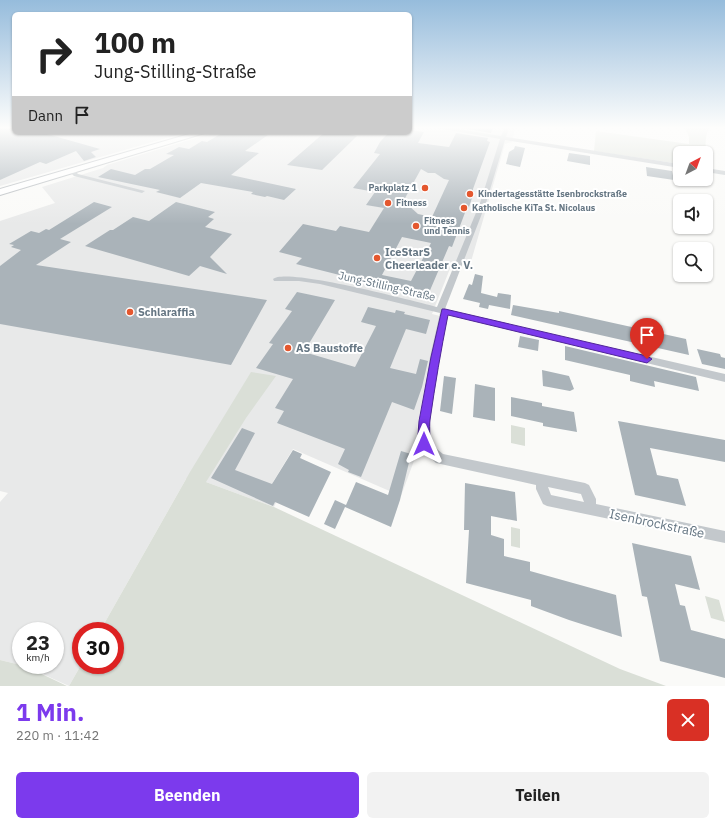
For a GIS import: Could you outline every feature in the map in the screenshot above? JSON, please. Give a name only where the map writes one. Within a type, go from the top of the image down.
[{"type":"main road","points":[[0,188],[96,160]]},
{"type":"main road","points":[[0,192],[109,160]]},
{"type":"street","points":[[496,160],[483,203],[443,311],[423,434],[424,444],[440,459],[585,489],[590,499],[590,509]]},
{"type":"street","points":[[642,160],[673,165]]},
{"type":"street","points":[[72,171],[76,175],[142,191]]},
{"type":"street","points":[[713,171],[725,173]]},
{"type":"street","name":"Jung-Stilling-Straße","points":[[277,279],[299,279],[320,282],[725,378]]},
{"type":"street","name":"Isenbrockstraße","points":[[542,480],[542,489],[547,500],[725,537]]},
{"type":"shaded area","points":[[0,160],[90,160],[0,186]]},
{"type":"shaded area","points":[[123,160],[500,160],[470,265],[453,261],[432,314],[440,316],[417,427],[418,450],[401,496],[293,449],[273,482],[283,487],[274,507],[206,482],[186,479],[105,622],[72,622],[72,674],[76,674],[69,686],[43,674],[64,674],[64,622],[12,622],[12,663],[0,660],[0,502],[8,493],[0,491],[0,221],[55,203],[42,187],[103,168],[107,165]]},
{"type":"shaded area","points":[[654,160],[673,160],[673,163]]},
{"type":"shaded area","points":[[251,372],[276,376],[246,418],[206,482],[274,507],[620,669],[666,686],[69,686],[76,674],[124,674],[124,622],[105,622],[190,472]]},
{"type":"shaded area","points":[[511,425],[525,428],[525,446],[511,443]]},
{"type":"shaded area","points":[[511,527],[520,529],[520,548],[511,546]]},
{"type":"shaded area","points":[[705,596],[719,600],[725,622],[711,618]]},
{"type":"shaded area","points":[[0,660],[12,663],[12,674],[42,674],[67,686],[0,686]]},
{"type":"building","points":[[0,160],[55,160],[46,164],[40,162],[0,180]]},
{"type":"building","points":[[165,160],[250,160],[231,175],[296,189],[284,200],[251,194],[253,192],[201,183],[180,198],[156,192],[160,190],[98,177],[111,169],[135,175],[145,169],[150,169]]},
{"type":"building","points":[[293,160],[332,160],[322,170],[287,165]]},
{"type":"building","points":[[375,160],[483,160],[473,189],[474,192],[468,210],[466,210],[452,247],[449,246],[428,295],[425,296],[408,292],[404,293],[403,291],[296,264],[302,258],[279,252],[303,224],[336,231],[340,226],[369,232],[384,208],[366,205],[375,192],[353,188]],"holes":[[[421,169],[428,173],[435,173],[444,179],[449,180],[432,217],[418,214],[407,204],[409,201],[404,200]],[[402,237],[431,243],[411,281],[382,275]]]},
{"type":"building","points":[[507,160],[522,160],[520,167],[506,164]]},
{"type":"building","points":[[590,160],[590,165],[567,161]]},
{"type":"building","points":[[646,167],[672,171],[673,180],[647,176]]},
{"type":"building","name":"Schlaraffia","points":[[94,202],[112,207],[60,239],[71,242],[36,265],[267,300],[231,365],[0,324],[0,266],[21,250],[11,247],[14,245],[9,244],[31,231],[39,233],[46,229],[49,230]]},
{"type":"building","points":[[176,202],[215,212],[208,217],[214,219],[205,227],[232,234],[210,257],[227,274],[200,266],[189,276],[85,246],[133,217],[149,221]]},
{"type":"building","points":[[475,274],[483,276],[481,293],[497,297],[498,293],[511,295],[510,309],[489,305],[488,309],[479,307],[480,303],[463,299],[469,284],[472,285]]},
{"type":"building","points":[[297,292],[335,300],[304,352],[355,367],[376,326],[361,322],[368,307],[395,313],[396,310],[405,312],[404,314],[430,320],[426,334],[406,329],[390,368],[416,374],[420,359],[428,361],[422,387],[414,410],[392,402],[361,477],[348,472],[349,470],[338,464],[345,449],[277,423],[284,411],[275,408],[293,379],[256,368],[273,344],[269,343],[292,311],[285,309]]},
{"type":"building","points":[[513,305],[559,313],[559,311],[686,339],[689,355],[511,315]]},
{"type":"building","points":[[520,336],[539,340],[538,351],[518,347]]},
{"type":"building","points":[[565,346],[696,377],[699,391],[654,381],[655,387],[630,381],[630,375],[565,360]]},
{"type":"building","points":[[697,349],[720,354],[721,357],[725,358],[725,369],[702,364]]},
{"type":"building","points":[[542,370],[569,376],[574,389],[570,391],[543,386]]},
{"type":"building","points":[[444,376],[456,378],[452,414],[440,411]]},
{"type":"building","points":[[475,384],[495,388],[495,421],[473,417]]},
{"type":"building","points":[[511,397],[542,403],[542,406],[574,412],[577,432],[543,426],[543,423],[511,416]]},
{"type":"building","points":[[618,421],[725,440],[725,462],[650,448],[657,475],[678,479],[686,506],[635,495]]},
{"type":"building","points":[[242,428],[255,433],[235,470],[272,484],[293,450],[302,454],[300,458],[331,472],[309,517],[275,502],[273,506],[211,478]]},
{"type":"building","points":[[401,451],[411,454],[400,500],[391,527],[345,507],[335,529],[324,524],[335,500],[346,505],[356,482],[388,495]]},
{"type":"building","points":[[465,483],[515,492],[517,521],[491,516],[491,535],[504,539],[504,556],[530,562],[530,571],[616,595],[622,637],[531,606],[531,600],[466,583],[469,530],[464,530]]},
{"type":"building","points":[[632,543],[691,556],[700,590],[675,584],[680,605],[685,606],[691,630],[725,639],[725,678],[660,661],[647,597],[642,596]]},
{"type":"place","name":"Parkplatz 1","points":[[425,188]]},
{"type":"place","name":"Kindertagesstätte Isenbrockstraße","points":[[470,194]]},
{"type":"place","name":"Fitness","points":[[388,203]]},
{"type":"place","name":"Katholische KiTa St. Nicolaus","points":[[464,208]]},
{"type":"place","name":"Fitness und Tennis","points":[[416,226]]},
{"type":"place","name":"IceStarS Cheerleader e. V.","points":[[377,258]]},
{"type":"place","name":"Schlaraffia","points":[[130,312]]},
{"type":"place","name":"AS Baustoffe","points":[[288,348]]},
{"type":"route","points":[[424,444],[423,434],[435,357],[445,312],[647,359]]}]
